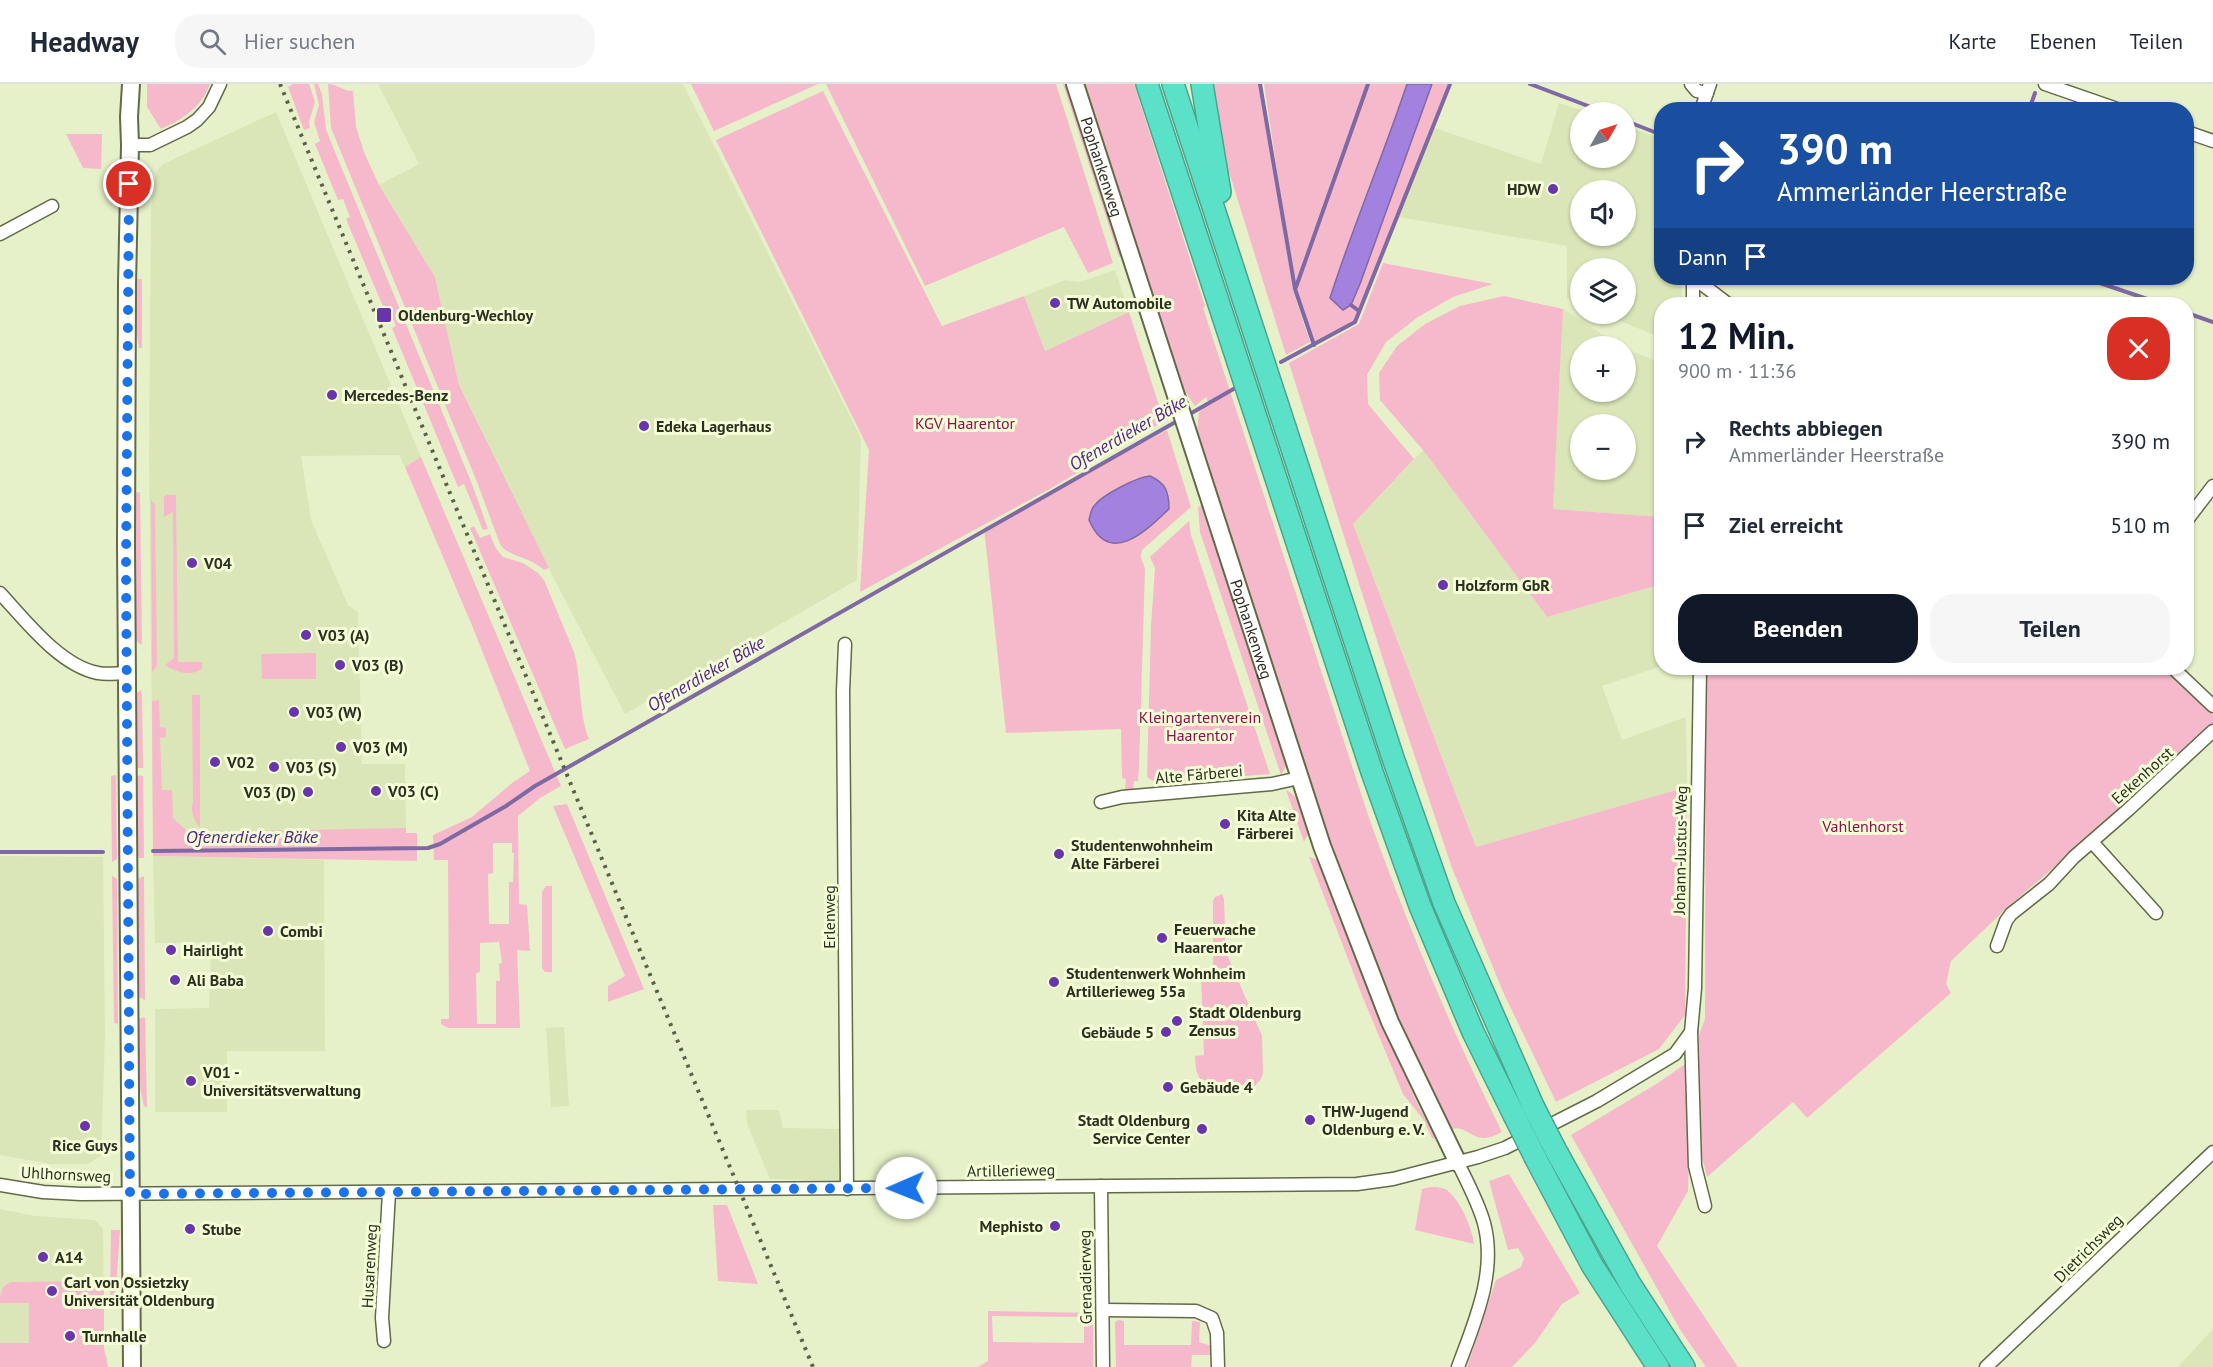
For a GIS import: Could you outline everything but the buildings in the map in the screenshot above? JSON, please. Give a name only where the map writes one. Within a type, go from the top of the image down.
[{"type":"highway","points":[[1147,84],[1361,738],[1412,884],[1473,1032],[1514,1116],[1592,1265],[1658,1367]]},
{"type":"highway","points":[[1173,84],[1393,758],[1444,903],[1533,1106],[1555,1149],[1630,1284],[1684,1367]]},
{"type":"highway","points":[[1202,84],[1219,181],[1225,240]]},
{"type":"street","points":[[131,84],[127,284],[126,673],[132,1367]]},
{"type":"street","points":[[130,145],[150,145],[192,124],[209,107],[220,84]]},
{"type":"street","name":"Pophankenweg","points":[[1075,84],[1299,778],[1341,901],[1381,1000],[1458,1163]]},
{"type":"street","points":[[1691,84],[1696,91],[1709,88]]},
{"type":"street","points":[[2045,84],[2097,102]]},
{"type":"street","points":[[2194,134],[2213,141]]},
{"type":"street","points":[[0,234],[52,206]]},
{"type":"street","points":[[1702,285],[1719,297]]},
{"type":"street","points":[[2194,511],[2213,486]]},
{"type":"street","points":[[0,593],[50,646],[81,668],[98,674],[126,673]]},
{"type":"street","name":"Erlenweg","points":[[845,644],[843,691],[847,1189]]},
{"type":"street","name":"Johann-Justus-Weg","points":[[1700,675],[1695,988],[1691,1032],[1695,1166],[1705,1206]]},
{"type":"street","points":[[2181,675],[2213,706]]},
{"type":"street","name":"Eekenhorst","points":[[1997,946],[2011,914],[2049,884],[2074,857],[2213,731]]},
{"type":"street","name":"Alte Färberei","points":[[1101,802],[1122,797],[1272,784],[1299,778]]},
{"type":"street","points":[[2092,842],[2156,913]]},
{"type":"street","points":[[1458,1367],[1486,1281],[1489,1252],[1481,1214],[1458,1163],[1505,1148],[1597,1101],[1675,1054],[1691,1032]]},
{"type":"street","name":"Dietrichsweg","points":[[1986,1367],[2213,1152]]},
{"type":"street","name":"Artillerieweg","points":[[130,1194],[1371,1183],[1458,1163]]},
{"type":"street","name":"Uhlhornsweg","points":[[0,1185],[43,1192],[130,1194]]},
{"type":"street","name":"Grenadierweg","points":[[1101,1186],[1103,1367]]},
{"type":"street","name":"Husarenweg","points":[[384,1341],[382,1318],[389,1192]]},
{"type":"street","points":[[1103,1310],[1196,1311],[1212,1318],[1217,1333],[1218,1367]]},
{"type":"shaded area","points":[[378,84],[683,84],[861,438],[857,580],[625,714],[554,579],[459,385],[435,277],[379,185],[419,164]]},
{"type":"shaded area","points":[[1407,84],[1432,84],[1360,284],[1351,305],[1343,310],[1330,298]]},
{"type":"shaded area","points":[[1559,103],[1570,107],[1570,168],[1636,168],[1636,130],[1654,136],[1654,285],[1681,285],[1682,297],[1654,297],[1654,335],[1628,324],[1636,324],[1636,258],[1570,258],[1570,299],[1567,298],[1567,246],[1399,217],[1432,127],[1541,164]]},
{"type":"shaded area","points":[[276,112],[421,457],[405,467],[399,455],[301,456],[311,520],[348,605],[358,612],[362,764],[405,764],[406,833],[153,834],[149,458],[151,207],[156,172],[163,164]]},
{"type":"shaded area","points":[[1115,270],[1129,312],[1045,351],[1024,296],[1065,280],[1080,282]]},
{"type":"shaded area","points":[[1563,309],[1570,313],[1570,324],[1587,324],[1605,336],[1570,336],[1570,402],[1636,402],[1636,353],[1654,360],[1654,516],[1553,509]]},
{"type":"shaded area","points":[[1423,450],[1547,617],[1654,586],[1654,669],[1602,686],[1622,740],[1686,717],[1687,787],[1476,847],[1353,524]]},
{"type":"shaded area","points":[[1150,476],[1163,485],[1169,509],[1149,527],[1128,541],[1117,543],[1107,541],[1097,534],[1089,520],[1093,507],[1120,487]]},
{"type":"shaded area","points":[[0,856],[103,857],[105,1037],[101,1156],[88,1164],[50,1164],[0,1155]]},
{"type":"shaded area","points":[[153,856],[324,860],[325,1051],[227,1051],[227,1112],[155,1112],[155,1009],[209,1008],[211,948],[208,943],[155,943]]},
{"type":"shaded area","points":[[564,1027],[569,1106],[551,1107],[546,1028]]},
{"type":"shaded area","points":[[746,1110],[779,1110],[783,1128],[846,1129],[847,1181],[770,1179],[747,1124]]},
{"type":"shaded area","name":"Carl von Ossietzky Universität Oldenburg","points":[[0,1209],[35,1216],[95,1220],[103,1229],[104,1349],[108,1362],[0,1367]]},
{"type":"shaded area","points":[[2213,1329],[2213,1367],[2178,1367]]},
{"type":"green space","points":[[147,84],[210,84],[202,100],[190,112],[161,129],[147,107]]},
{"type":"green space","points":[[293,84],[309,84],[315,102],[309,122],[310,128],[304,130],[288,87]]},
{"type":"green space","points":[[314,84],[318,84],[322,94],[326,129],[333,147],[472,484],[488,529],[483,530],[464,484],[458,487],[392,328],[396,326],[388,308],[384,309],[346,219],[350,217],[343,199],[338,200],[315,144],[320,141],[314,122],[319,105]]},
{"type":"green space","points":[[328,84],[353,91],[356,127],[364,152],[379,185],[435,277],[459,385],[549,568],[544,570],[508,552],[500,544],[477,482],[331,128]]},
{"type":"green space","points":[[691,84],[818,84],[714,131]]},
{"type":"green space","points":[[826,84],[1056,84],[1113,263],[1088,273],[1064,227],[925,286]]},
{"type":"green space","points":[[1063,84],[1068,84],[1123,255],[1119,257]]},
{"type":"green space","points":[[1082,84],[1134,84],[1205,306],[1203,308],[1368,815],[1430,976],[1502,1132],[1495,1135],[1483,1138],[1464,1130],[1452,1129],[1397,1020],[1329,844],[1194,433],[1197,431],[1199,412],[1209,403],[1206,397],[1195,406],[1186,393],[1182,395]]},
{"type":"green space","points":[[1214,84],[1259,84],[1293,290],[1310,342],[1286,355],[1225,159]]},
{"type":"green space","points":[[1264,84],[1450,84],[1355,322],[1314,345],[1295,289]]},
{"type":"green space","name":"KGV Haarentor","points":[[823,91],[942,326],[1024,296],[1045,351],[1129,312],[1164,421],[1048,490],[860,592],[869,450],[716,140]]},
{"type":"green space","points":[[66,134],[102,134],[101,169],[83,168]]},
{"type":"green space","points":[[1383,263],[1493,284],[1453,297],[1418,317],[1386,342],[1367,375],[1368,404],[1414,459],[1353,524],[1476,847],[1687,787],[1685,1015],[1659,1049],[1556,1102],[1504,994],[1452,868],[1289,363],[1359,324]]},
{"type":"green space","points":[[137,279],[142,279],[142,348],[139,348],[136,330]]},
{"type":"green space","points":[[1504,296],[1563,309],[1553,509],[1654,516],[1654,586],[1547,617],[1423,450],[1380,400],[1379,373],[1397,346],[1425,324],[1460,306]]},
{"type":"green space","points":[[1167,430],[1191,507],[1143,549],[1141,555],[1145,569],[1139,767],[1138,781],[1134,781],[1133,789],[1125,789],[1126,779],[1122,778],[1121,729],[1006,733],[984,528]],"holes":[[[1150,476],[1162,482],[1169,495],[1095,533],[1089,519],[1091,512],[1105,497],[1143,477]]]},
{"type":"green space","points":[[421,457],[561,786],[540,798],[518,816],[519,904],[527,905],[530,951],[517,950],[520,1028],[448,1028],[441,1024],[441,1019],[449,1019],[448,860],[434,860],[433,835],[472,817],[530,771],[405,467]],"holes":[[[493,843],[512,843],[512,853],[514,853],[513,882],[509,882],[509,924],[489,924],[488,874],[493,873]],[[499,942],[502,963],[499,964],[500,981],[496,981],[496,1024],[477,1024],[476,973],[480,972],[480,943]]]},
{"type":"green space","points":[[140,492],[142,645],[135,640],[134,493]]},
{"type":"green space","points":[[176,495],[178,662],[202,662],[202,669],[192,673],[165,665],[174,658],[173,512],[164,517],[164,497]]},
{"type":"green space","points":[[151,500],[155,504],[157,666],[152,672]]},
{"type":"green space","points":[[1203,505],[1286,761],[1281,775],[1200,532],[1198,507]]},
{"type":"green space","name":"Kleingartenverein Haarentor","points":[[1189,521],[1191,535],[1270,774],[1156,783],[1147,777],[1151,625],[1155,568],[1150,557]]},
{"type":"green space","points":[[474,526],[480,538],[490,534],[495,547],[503,557],[523,563],[544,580],[574,652],[583,718],[589,739],[565,749],[470,528]]},
{"type":"green space","points":[[316,653],[316,679],[262,679],[261,654]]},
{"type":"green space","name":"Vahlenhorst","points":[[1706,675],[2173,675],[2213,715],[2213,727],[2166,772],[2010,905],[1951,961],[1946,984],[1951,993],[1807,1118],[1793,1102],[1707,1177],[1699,1145],[1696,1043],[1705,1019]]},
{"type":"green space","points":[[141,690],[143,768],[136,768],[136,698],[137,693]]},
{"type":"green space","points":[[192,695],[200,695],[200,827],[192,811]]},
{"type":"green space","points":[[159,700],[160,727],[166,728],[166,737],[160,738],[162,790],[172,790],[173,818],[186,830],[200,832],[406,828],[406,833],[417,833],[417,861],[153,856],[152,701]]},
{"type":"green space","points":[[116,775],[117,859],[112,862],[111,776]]},
{"type":"green space","points":[[136,775],[143,776],[144,858],[139,858],[136,852]]},
{"type":"green space","points":[[1286,790],[1296,798],[1304,813],[1310,831],[1304,842]]},
{"type":"green space","points":[[567,804],[644,989],[608,1002],[608,986],[625,976],[553,806]]},
{"type":"green space","points":[[1309,857],[1319,860],[1384,1025],[1417,1103],[1436,1139],[1432,1138],[1423,1119],[1403,1094],[1361,993]]},
{"type":"green space","points":[[112,876],[117,879],[118,1024],[114,1023]]},
{"type":"green space","points":[[144,876],[145,1000],[139,997],[137,879]]},
{"type":"green space","points":[[546,886],[552,886],[552,972],[545,972],[542,968],[542,892]]},
{"type":"green space","points":[[1222,894],[1226,952],[1262,1036],[1263,1073],[1252,1089],[1243,1094],[1237,1093],[1237,1083],[1212,1083],[1200,1079],[1196,1070],[1195,1056],[1204,1055],[1201,974],[1213,974],[1213,901],[1215,897]]},
{"type":"green space","points":[[145,1017],[147,1107],[144,1106],[139,1084],[138,1019]]},
{"type":"green space","points":[[1688,1062],[1690,1132],[1688,1191],[1657,1246],[1738,1367],[1706,1367],[1681,1331],[1571,1135],[1658,1083]]},
{"type":"green space","points":[[1509,1174],[1580,1293],[1562,1304],[1535,1343],[1512,1367],[1467,1367],[1496,1280],[1521,1267],[1524,1258],[1518,1248],[1508,1250],[1489,1181]]},
{"type":"green space","points":[[1431,1187],[1445,1189],[1458,1202],[1471,1231],[1474,1244],[1415,1230],[1422,1189]]},
{"type":"green space","points":[[713,1205],[727,1205],[758,1284],[718,1281]]},
{"type":"green space","points":[[111,1230],[120,1230],[115,1302],[110,1302]]},
{"type":"green space","points":[[104,1281],[104,1349],[108,1367],[0,1367],[0,1343],[29,1343],[29,1303],[0,1303],[1,1293],[5,1286],[11,1282]]},
{"type":"green space","points":[[988,1311],[1093,1313],[1093,1367],[978,1367],[988,1361]],"holes":[[[992,1316],[1084,1317],[1084,1343],[993,1342]]]},
{"type":"green space","points":[[1124,1321],[1124,1345],[1191,1345],[1192,1321],[1200,1322],[1199,1342],[1215,1347],[1216,1355],[1192,1355],[1191,1367],[1116,1367],[1115,1322]]},
{"type":"waterway","points":[[1260,84],[1295,289],[1314,345]]},
{"type":"waterway","points":[[1296,287],[1368,84]]},
{"type":"waterway","name":"Ofenerdieker Bäke","points":[[1281,362],[1355,322],[1450,84]]},
{"type":"waterway","name":"Ofenerdieker Bäke","points":[[1530,84],[1578,102]]},
{"type":"waterway","points":[[2032,102],[2035,93]]},
{"type":"waterway","name":"Ofenerdieker Bäke","points":[[1636,125],[1654,132]]},
{"type":"waterway","points":[[2106,285],[2141,297]]},
{"type":"waterway","points":[[1351,305],[1359,311]]},
{"type":"waterway","points":[[2194,315],[2213,322]]},
{"type":"waterway","name":"Ofenerdieker Bäke","points":[[1188,415],[1237,387]]},
{"type":"waterway","name":"Ofenerdieker Bäke","points":[[153,851],[428,848],[440,844],[506,806],[535,786],[1179,420]]},
{"type":"waterway","name":"Ofenerdieker Bäke","points":[[0,852],[103,852]]},
{"type":"railway","points":[[280,84],[813,1367]]},
{"type":"place","name":"HDW","points":[[1553,189]]},
{"type":"place","name":"TW Automobile","points":[[1055,303]]},
{"type":"place","name":"Oldenburg-Wechloy","points":[[384,315]]},
{"type":"place","name":"Mercedes-Benz","points":[[332,395]]},
{"type":"place","name":"Edeka Lagerhaus","points":[[644,426]]},
{"type":"place","name":"V04","points":[[192,563]]},
{"type":"place","name":"Holzform GbR","points":[[1443,585]]},
{"type":"place","name":"V03 (A)","points":[[306,635]]},
{"type":"place","name":"V03 (B)","points":[[340,665]]},
{"type":"place","name":"V03 (W)","points":[[294,712]]},
{"type":"place","name":"V03 (M)","points":[[341,747]]},
{"type":"place","name":"V02","points":[[215,762]]},
{"type":"place","name":"V03 (S)","points":[[274,767]]},
{"type":"place","name":"V03 (C)","points":[[376,791]]},
{"type":"place","name":"V03 (D)","points":[[308,792]]},
{"type":"place","name":"Kita Alte Färberei","points":[[1225,824]]},
{"type":"place","name":"Studentenwohnheim Alte Färberei","points":[[1059,854]]},
{"type":"place","name":"Combi","points":[[268,931]]},
{"type":"place","name":"Feuerwache Haarentor","points":[[1162,938]]},
{"type":"place","name":"Hairlight","points":[[171,950]]},
{"type":"place","name":"Ali Baba","points":[[175,980]]},
{"type":"place","name":"Studentenwerk Wohnheim Artillerieweg 55a","points":[[1054,982]]},
{"type":"place","name":"Stadt Oldenburg Zensus","points":[[1177,1021]]},
{"type":"place","name":"Gebäude 5","points":[[1166,1032]]},
{"type":"place","name":"V01 - Universitätsverwaltung","points":[[191,1081]]},
{"type":"place","name":"Gebäude 4","points":[[1168,1087]]},
{"type":"place","name":"THW-Jugend Oldenburg e. V.","points":[[1310,1120]]},
{"type":"place","name":"Rice Guys","points":[[85,1126]]},
{"type":"place","name":"Stadt Oldenburg Service Center","points":[[1202,1129]]},
{"type":"place","name":"Mephisto","points":[[1055,1226]]},
{"type":"place","name":"Stube","points":[[190,1229]]},
{"type":"place","name":"A14","points":[[43,1257]]},
{"type":"place","name":"Carl von Ossietzky Universität Oldenburg","points":[[52,1291]]},
{"type":"place","name":"Turnhalle","points":[[70,1336]]},
{"type":"route","points":[[129,184],[126,566],[130,1194],[906,1188]]}]
